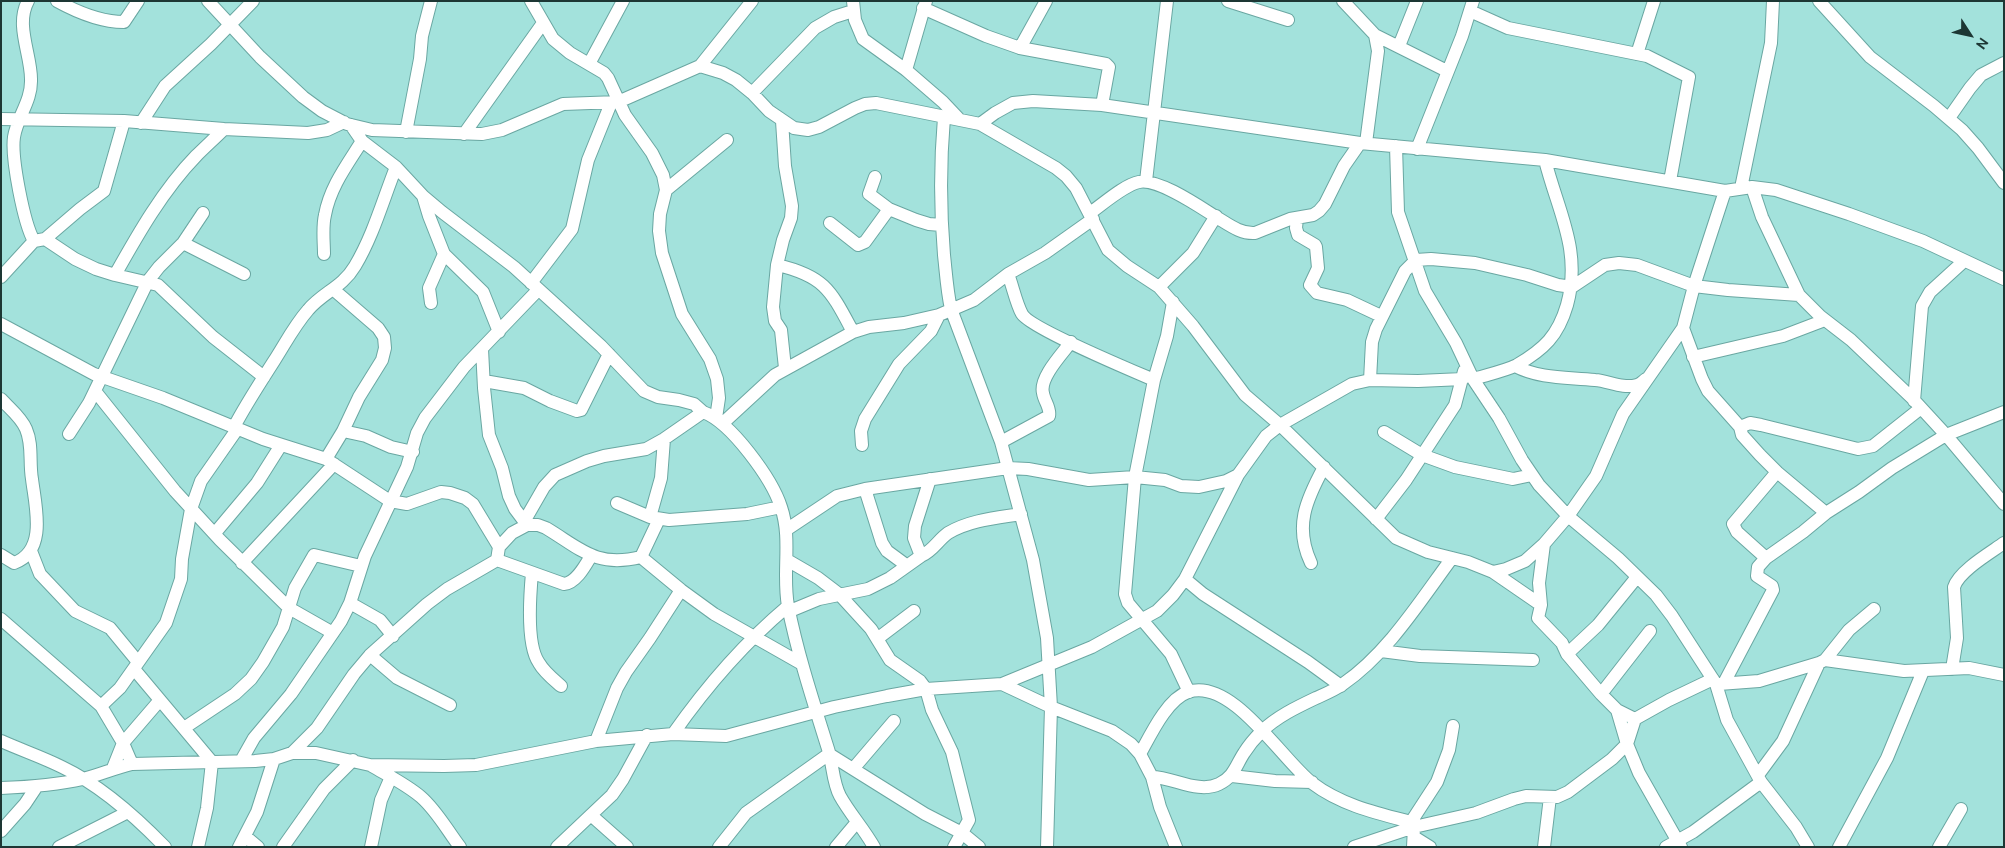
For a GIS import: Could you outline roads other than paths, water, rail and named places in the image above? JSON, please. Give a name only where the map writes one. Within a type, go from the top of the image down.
[{"type":"street","points":[[28,1],[22,17],[32,80],[30,95],[13,139],[14,160],[28,228],[40,240],[75,259],[115,275],[148,281],[158,285],[173,297],[213,337],[264,376]]},
{"type":"street","points":[[57,1],[84,13],[112,22],[124,22],[138,1]]},
{"type":"street","points":[[208,1],[229,25],[303,97],[322,111],[348,123],[372,130],[464,134],[482,134],[502,130],[563,104],[614,102],[700,66],[752,1]]},
{"type":"street","points":[[141,123],[164,86],[253,1]]},
{"type":"street","points":[[531,1],[553,39],[562,48],[604,73],[608,78],[614,102],[652,153],[663,175],[666,190],[660,214],[659,231],[662,253],[682,314],[710,359],[717,379],[720,421]]},
{"type":"street","points":[[589,64],[623,1]]},
{"type":"street","points":[[1020,48],[1046,1]]},
{"type":"street","points":[[1146,181],[1167,1]]},
{"type":"street","points":[[1228,1],[1288,20]]},
{"type":"street","points":[[1343,1],[1375,35],[1447,71]]},
{"type":"street","points":[[1398,46],[1418,1]]},
{"type":"street","points":[[1638,54],[1654,1]]},
{"type":"street","points":[[1773,1],[1771,43],[1746,187],[1799,295],[1825,320],[1851,340],[1917,404],[1946,435],[2004,504]]},
{"type":"street","points":[[1819,1],[1870,57],[1949,118],[1978,148],[2004,183]]},
{"type":"street","points":[[406,132],[428,2]]},
{"type":"street","points":[[906,70],[924,5],[986,36],[1020,48],[1106,64],[1109,68],[1102,105]]},
{"type":"street","points":[[752,93],[814,28],[853,6],[859,31],[864,39],[873,48],[906,70],[944,102],[960,120]]},
{"type":"street","points":[[1417,149],[1447,71],[1473,13],[1508,28],[1638,54],[1658,60],[1690,77],[1670,181]]},
{"type":"street","points":[[464,134],[543,23]]},
{"type":"street","points":[[720,421],[785,368],[802,362],[853,332],[869,327],[904,323],[938,315],[974,300],[1008,274],[1045,253],[1130,185],[1146,181],[1164,188],[1216,216],[1226,224],[1249,233],[1255,233],[1278,223],[1313,215],[1325,204],[1344,166],[1363,143],[1378,52],[1375,35]]},
{"type":"street","points":[[1949,118],[1970,88],[1982,75],[2004,63]]},
{"type":"street","points":[[700,66],[723,73],[736,80],[769,111],[794,128],[808,130],[819,127],[855,108],[865,104],[876,103],[980,124],[1056,168],[1076,188],[1101,240],[1108,250],[1127,266],[1159,287],[1173,302],[1244,395],[1280,425],[1376,520],[1396,538],[1409,545],[1468,562],[1493,572],[1541,605]]},
{"type":"street","points":[[241,761],[254,738],[290,694],[333,633],[350,603],[361,566],[413,452],[417,433],[425,418],[464,367],[499,332],[534,286],[572,229],[588,160],[614,102]]},
{"type":"street","points":[[980,124],[995,113],[1023,102],[1102,105],[1363,143],[1544,160],[1725,190],[1746,187],[1776,190],[1924,241],[2004,279]]},
{"type":"street","points":[[944,117],[940,164],[941,225],[951,308],[1001,442],[1033,560],[1047,638],[1051,707],[1047,847]]},
{"type":"street","points":[[1,119],[124,122],[308,133],[327,130],[348,123]]},
{"type":"street","points":[[782,121],[785,166],[792,206],[791,218],[776,265],[773,315],[781,330],[785,368]]},
{"type":"street","points":[[1,277],[40,240],[104,191],[124,122]]},
{"type":"street","points":[[348,123],[362,141],[396,167],[423,196],[514,267],[609,354],[644,391],[658,397],[694,404],[720,421],[760,467],[781,507],[786,530],[786,589],[789,609],[802,664],[829,754],[839,795],[874,847]]},
{"type":"street","points":[[115,275],[168,190],[195,157],[224,129]]},
{"type":"street","points":[[666,190],[727,140]]},
{"type":"street","points":[[324,254],[324,217],[328,200],[338,177],[362,141]]},
{"type":"street","points":[[1396,146],[1398,212],[1416,260],[1418,273],[1425,291],[1456,344],[1466,366],[1468,379],[1499,418],[1539,485],[1568,516],[1618,558],[1656,595],[1672,616],[1700,663],[1718,682],[1727,720],[1759,779],[1796,827],[1808,847]]},
{"type":"street","points":[[370,765],[476,765],[596,741],[647,735],[726,736],[815,712],[926,689],[1002,684],[1092,648],[1144,620],[1163,606],[1185,579],[1238,475],[1266,436],[1280,425],[1352,384],[1370,380],[1468,379],[1515,366],[1554,336],[1566,309],[1572,286],[1573,268],[1570,247],[1544,160]]},
{"type":"street","points":[[1990,164],[2004,164]]},
{"type":"street","points":[[101,706],[112,697],[166,623],[181,579],[183,551],[191,508],[201,481],[236,428],[264,376],[293,329],[309,309],[346,280],[355,267],[367,243],[396,167]]},
{"type":"street","points":[[875,177],[869,194],[889,209],[922,222],[941,225]]},
{"type":"street","points":[[1493,572],[1525,561],[1544,544],[1568,516],[1596,476],[1623,414],[1646,379],[1666,355],[1683,328],[1694,286],[1725,190]]},
{"type":"street","points":[[423,196],[428,216],[444,254],[483,292],[499,332]]},
{"type":"street","points":[[830,223],[854,244],[862,245],[889,209]]},
{"type":"street","points":[[69,434],[95,391],[148,281],[183,243],[203,213]]},
{"type":"street","points":[[1159,287],[1192,253],[1216,216]]},
{"type":"street","points":[[1297,218],[1296,228],[1298,235],[1316,247],[1318,268],[1310,285],[1312,289],[1317,293],[1347,300],[1382,316]]},
{"type":"street","points":[[183,243],[244,274]]},
{"type":"street","points":[[431,302],[429,288],[444,254]]},
{"type":"street","points":[[1370,380],[1372,342],[1382,316],[1405,271],[1416,260],[1431,259],[1475,263],[1527,275],[1558,285],[1572,286],[1605,265],[1619,263],[1638,265],[1694,286],[1799,295]]},
{"type":"street","points":[[1740,427],[1750,423],[1858,449],[1873,446],[1917,404],[1922,306],[1930,292],[1964,261]]},
{"type":"street","points":[[776,265],[808,274],[823,285],[832,296],[853,332]]},
{"type":"street","points":[[1008,274],[1023,316],[1047,332],[1154,380]]},
{"type":"street","points":[[242,563],[330,462],[358,397],[382,360],[385,348],[384,337],[378,328],[334,290]]},
{"type":"street","points":[[1173,302],[1167,336],[1154,380],[1136,477],[1126,594],[1128,603],[1171,654],[1188,692]]},
{"type":"street","points":[[862,445],[861,431],[869,412],[899,364],[931,331],[938,315]]},
{"type":"street","points":[[1693,357],[1783,336],[1825,320]]},
{"type":"street","points":[[1,324],[102,376],[164,398],[281,446],[330,462],[390,501],[407,504],[441,492],[465,498],[473,504],[499,547]]},
{"type":"street","points":[[1683,328],[1708,391],[1740,427],[1742,435],[1777,472],[1826,513]]},
{"type":"street","points":[[1001,442],[1049,416],[1050,412],[1042,391],[1044,384],[1054,364],[1071,342]]},
{"type":"street","points":[[482,349],[489,436],[502,468],[509,496],[515,509],[526,522],[546,528],[591,556],[612,561],[641,557]]},
{"type":"street","points":[[484,381],[524,388],[550,401],[577,411],[581,410],[609,354]]},
{"type":"street","points":[[1515,366],[1526,372],[1545,376],[1597,380],[1628,386],[1639,385],[1646,379]]},
{"type":"street","points":[[1376,520],[1406,480],[1455,405],[1468,379]]},
{"type":"street","points":[[95,391],[175,491],[242,563],[289,608],[333,633]]},
{"type":"street","points":[[1,400],[17,414],[26,428],[31,443],[31,478],[37,527],[31,551],[40,574],[75,611],[110,628],[160,700],[212,762],[207,808],[198,847]]},
{"type":"street","points":[[497,560],[499,547],[526,522],[544,487],[555,476],[587,461],[604,456],[646,449],[704,412]]},
{"type":"street","points":[[1718,682],[1773,590],[1771,584],[1757,576],[1758,567],[1766,558],[1826,513],[1892,468],[1946,435],[2004,412]]},
{"type":"street","points":[[343,431],[366,436],[390,447],[413,452]]},
{"type":"street","points":[[1384,432],[1422,455],[1454,467],[1520,479],[1532,474]]},
{"type":"street","points":[[641,557],[655,518],[662,478],[664,439]]},
{"type":"street","points":[[215,533],[257,483],[281,446]]},
{"type":"street","points":[[1311,563],[1303,545],[1303,520],[1310,495],[1324,467]]},
{"type":"street","points":[[786,530],[837,496],[865,489],[930,478],[1008,468],[1028,469],[1089,480],[1136,477],[1166,480],[1181,486],[1199,487],[1238,475]]},
{"type":"street","points":[[1766,558],[1737,532],[1733,524],[1777,472]]},
{"type":"street","points":[[921,556],[914,538],[915,526],[930,478]]},
{"type":"street","points":[[865,489],[886,551],[906,565]]},
{"type":"street","points":[[616,503],[655,518],[707,518],[748,514],[781,507]]},
{"type":"street","points":[[673,734],[708,686],[754,637],[789,609],[838,594],[868,589],[890,578],[906,565],[929,553],[945,535],[952,531],[980,520],[1021,514]]},
{"type":"street","points":[[1952,669],[1957,638],[1955,582],[1965,572],[2004,543]]},
{"type":"street","points":[[1544,544],[1539,583],[1541,605],[1538,618],[1562,643],[1567,654],[1616,710],[1635,719]]},
{"type":"street","points":[[1,555],[14,562],[19,561],[31,551]]},
{"type":"street","points":[[184,728],[242,688],[251,679],[274,644],[287,619],[295,588],[314,555],[361,566]]},
{"type":"street","points":[[292,753],[318,728],[354,674],[370,655],[427,604],[447,589],[497,560],[564,584],[569,584],[583,569],[591,556]]},
{"type":"street","points":[[641,557],[714,614],[802,664]]},
{"type":"street","points":[[1152,777],[1162,777],[1183,783],[1210,787],[1232,776],[1243,754],[1262,731],[1280,718],[1342,686],[1367,666],[1381,651],[1452,558]]},
{"type":"street","points":[[787,560],[818,578],[838,594],[863,619],[890,660],[920,681],[926,689],[932,710],[952,752],[969,820],[954,847]]},
{"type":"street","points":[[532,573],[530,622],[534,652],[543,669],[561,686]]},
{"type":"street","points":[[1567,654],[1598,625],[1637,577]]},
{"type":"street","points":[[1185,579],[1203,594],[1342,686]]},
{"type":"street","points":[[596,741],[604,717],[626,672],[681,590]]},
{"type":"street","points":[[350,603],[380,620],[393,636]]},
{"type":"street","points":[[1666,847],[1680,844],[1759,779],[1783,741],[1822,661],[1849,630],[1874,609]]},
{"type":"street","points":[[877,639],[914,611]]},
{"type":"street","points":[[1,619],[101,706],[132,764]]},
{"type":"street","points":[[1601,694],[1650,631]]},
{"type":"street","points":[[1381,651],[1420,656],[1533,660]]},
{"type":"street","points":[[370,655],[398,678],[450,704]]},
{"type":"street","points":[[1354,847],[1413,833],[1526,796],[1556,797],[1576,788],[1612,759],[1627,744],[1635,719],[1668,700],[1718,682],[1738,684],[1760,681],[1822,661],[1904,671],[1969,668],[2004,675]]},
{"type":"street","points":[[1839,847],[1887,758],[1923,671]]},
{"type":"street","points":[[1002,684],[1051,707],[1112,731],[1131,744],[1140,754],[1152,777],[1160,807],[1176,847]]},
{"type":"street","points":[[1140,754],[1167,709],[1188,692],[1209,692],[1237,705],[1312,782],[1330,794],[1413,833],[1430,847]]},
{"type":"street","points":[[113,768],[123,744],[160,700]]},
{"type":"street","points":[[1616,710],[1639,773],[1680,844]]},
{"type":"street","points":[[853,769],[894,721]]},
{"type":"street","points":[[1413,833],[1437,782],[1449,750],[1453,726]]},
{"type":"street","points":[[557,847],[576,828],[592,816],[612,795],[647,735]]},
{"type":"street","points":[[1,741],[62,767],[84,779],[128,812],[165,847]]},
{"type":"street","points":[[1,788],[37,786],[84,779],[113,768],[132,764],[241,761],[274,759],[292,753],[316,753],[370,765],[391,777],[422,798],[439,818],[455,845]]},
{"type":"street","points":[[829,754],[925,814],[962,833],[979,847]]},
{"type":"street","points":[[719,847],[746,813],[829,754]]},
{"type":"street","points":[[258,847],[242,841],[257,812],[274,759]]},
{"type":"street","points":[[283,847],[324,789],[353,760]]},
{"type":"street","points":[[1232,776],[1275,782],[1312,782]]},
{"type":"street","points":[[371,847],[379,807],[391,777]]},
{"type":"street","points":[[1,831],[26,804],[37,786]]},
{"type":"street","points":[[1544,847],[1550,797]]},
{"type":"street","points":[[1939,847],[1961,809]]},
{"type":"street","points":[[59,847],[128,812]]},
{"type":"street","points":[[592,816],[627,847]]},
{"type":"street","points":[[836,847],[857,822]]}]
